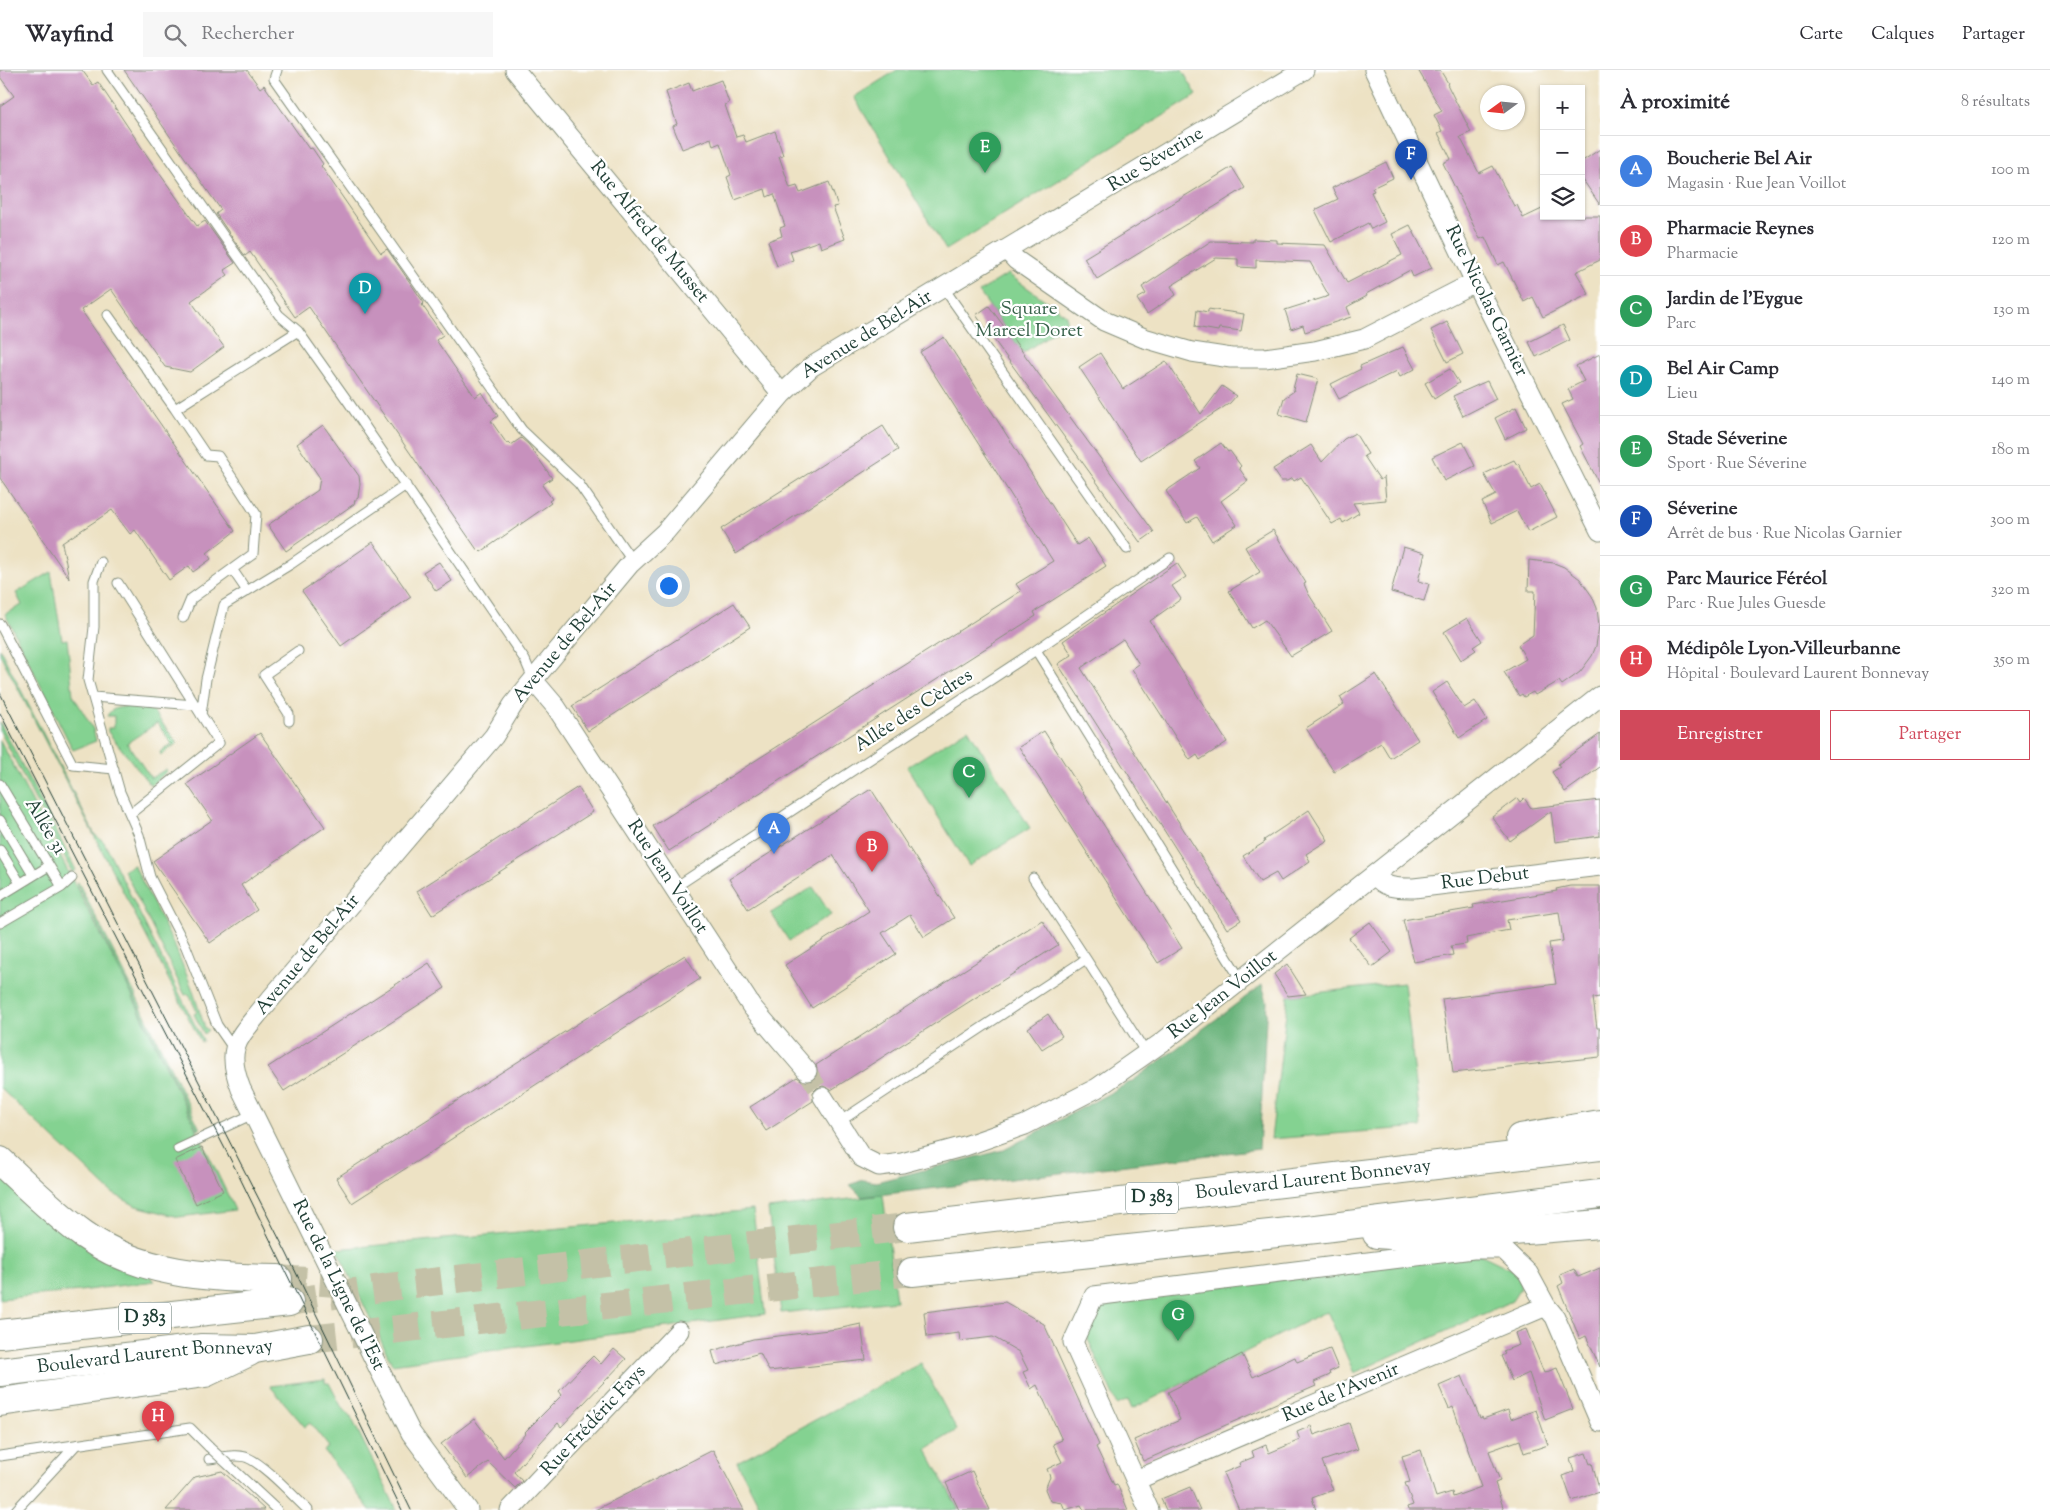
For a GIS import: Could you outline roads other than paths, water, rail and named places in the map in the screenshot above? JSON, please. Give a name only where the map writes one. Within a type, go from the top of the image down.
[{"type":"highway","points":[[1398,1170],[1451,1148],[1600,1124]]},
{"type":"highway","name":"Boulevard Laurent Bonnevay","points":[[907,1227],[1600,1146]]},
{"type":"highway","name":"Boulevard Laurent Bonnevay","points":[[0,1161],[84,1235],[125,1257],[167,1270],[284,1291],[0,1334]]},
{"type":"highway","points":[[912,1272],[1316,1229],[1600,1194]]},
{"type":"highway","points":[[1316,1229],[1429,1238],[1600,1224]]},
{"type":"highway","name":"Boulevard Laurent Bonnevay","points":[[0,1372],[202,1348],[255,1349],[309,1339]]},
{"type":"highway","points":[[0,1402],[205,1373],[255,1349]]},
{"type":"street","name":"Rue Alfred de Musset","points":[[515,70],[782,394]]},
{"type":"street","name":"Rue Séverine","points":[[1007,250],[1304,70]]},
{"type":"street","name":"Rue Nicolas Garnier","points":[[1374,70],[1475,282],[1600,531]]},
{"type":"street","name":"Avenue de Bel-Air","points":[[233,1048],[251,1022],[494,736],[512,705],[633,562],[665,532],[782,394],[811,367],[1007,250]]},
{"type":"street","points":[[1007,250],[1016,260],[1104,321],[1144,338],[1192,352],[1231,358],[1265,358],[1315,351],[1364,338],[1475,282]]},
{"type":"street","name":"Rue Jean Voillot","points":[[533,680],[556,707],[752,1007],[807,1071]]},
{"type":"street","name":"Rue Jean Voillot","points":[[823,1096],[861,1157],[879,1166],[902,1163],[965,1146],[1025,1125],[1098,1088],[1241,980],[1600,696]]},
{"type":"street","name":"Rue Debut","points":[[1375,875],[1386,886],[1414,888],[1600,866]]},
{"type":"street","name":"Rue de la Ligne de l'Est","points":[[233,1048],[235,1075],[253,1114],[411,1433],[468,1510]]},
{"type":"street","points":[[1149,1510],[1073,1342],[1094,1296],[1473,1249],[1503,1250],[1528,1273],[1546,1306],[1555,1318],[1600,1422]]},
{"type":"street","name":"Rue de l'Avenir","points":[[1136,1480],[1546,1306]]},
{"type":"street","name":"Rue Frédéric Fays","points":[[510,1510],[679,1331]]},
{"type":"lane","points":[[108,70],[279,315],[298,331],[406,485],[525,660],[533,680]]},
{"type":"lane","points":[[277,70],[274,79],[522,430],[579,484],[633,562]]},
{"type":"lane","name":"Avenue de Bel-Air","points":[[943,287],[1127,549]]},
{"type":"lane","points":[[108,315],[206,455],[218,456],[256,514],[253,554],[191,599],[183,618]]},
{"type":"lane","points":[[175,409],[298,331]]},
{"type":"lane","points":[[201,715],[206,679],[224,605],[290,564],[406,485]]},
{"type":"lane","name":"Allée des Cèdres","points":[[674,888],[1036,650],[1170,558]]},
{"type":"lane","points":[[101,562],[94,581],[94,628],[88,680],[120,792],[139,835],[150,877],[186,947],[217,1025],[233,1048]]},
{"type":"lane","points":[[232,569],[247,591]]},
{"type":"lane","points":[[118,583],[219,743],[130,814]]},
{"type":"lane","points":[[0,624],[72,765],[114,769]]},
{"type":"lane","points":[[1036,650],[1241,980]]},
{"type":"lane","points":[[289,721],[289,714],[264,675],[298,651]]},
{"type":"lane","points":[[93,697],[195,705]]},
{"type":"lane","name":"Allée 31","points":[[1,786],[62,887]]},
{"type":"lane","points":[[0,820],[33,875]]},
{"type":"lane","points":[[0,850],[4,866],[20,883]]},
{"type":"lane","points":[[0,896],[49,866]]},
{"type":"lane","points":[[0,923],[62,887],[72,878]]},
{"type":"lane","points":[[1033,878],[1146,1053]]},
{"type":"lane","points":[[840,1122],[1086,959]]},
{"type":"lane","points":[[178,1149],[253,1114]]},
{"type":"lane","points":[[4,1455],[190,1428],[277,1510]]},
{"type":"lane","points":[[16,1510],[76,1445]]},
{"type":"lane","points":[[209,1459],[235,1456],[247,1457],[259,1464],[308,1510]]},
{"type":"tunnel","points":[[807,1071],[823,1097]]},
{"type":"tunnel","points":[[289,1302],[388,1287],[907,1227]]},
{"type":"tunnel","points":[[309,1339],[912,1272]]},
{"type":"tunnel","points":[[278,1279],[336,1283]]},
{"type":"tram line","points":[[0,693],[287,1254],[411,1510]]},
{"type":"tram line","points":[[0,713],[238,1174],[402,1510]]},
{"type":"place","name":"Stade Séverine","points":[[985,173]]},
{"type":"place","name":"Séverine","points":[[1411,180]]},
{"type":"place","name":"Bel Air Camp","points":[[365,314]]},
{"type":"place","name":"Jardin de l'Eygue","points":[[969,798]]},
{"type":"place","name":"Boucherie Bel Air","points":[[774,854]]},
{"type":"place","name":"Pharmacie Reynes","points":[[872,872]]},
{"type":"place","name":"Parc Maurice Féréol","points":[[1178,1341]]},
{"type":"place","name":"Médipôle Lyon-Villeurbanne","points":[[158,1442]]},
{"type":"park label","name":"Square Marcel Doret","points":[[1029,320]]}]
